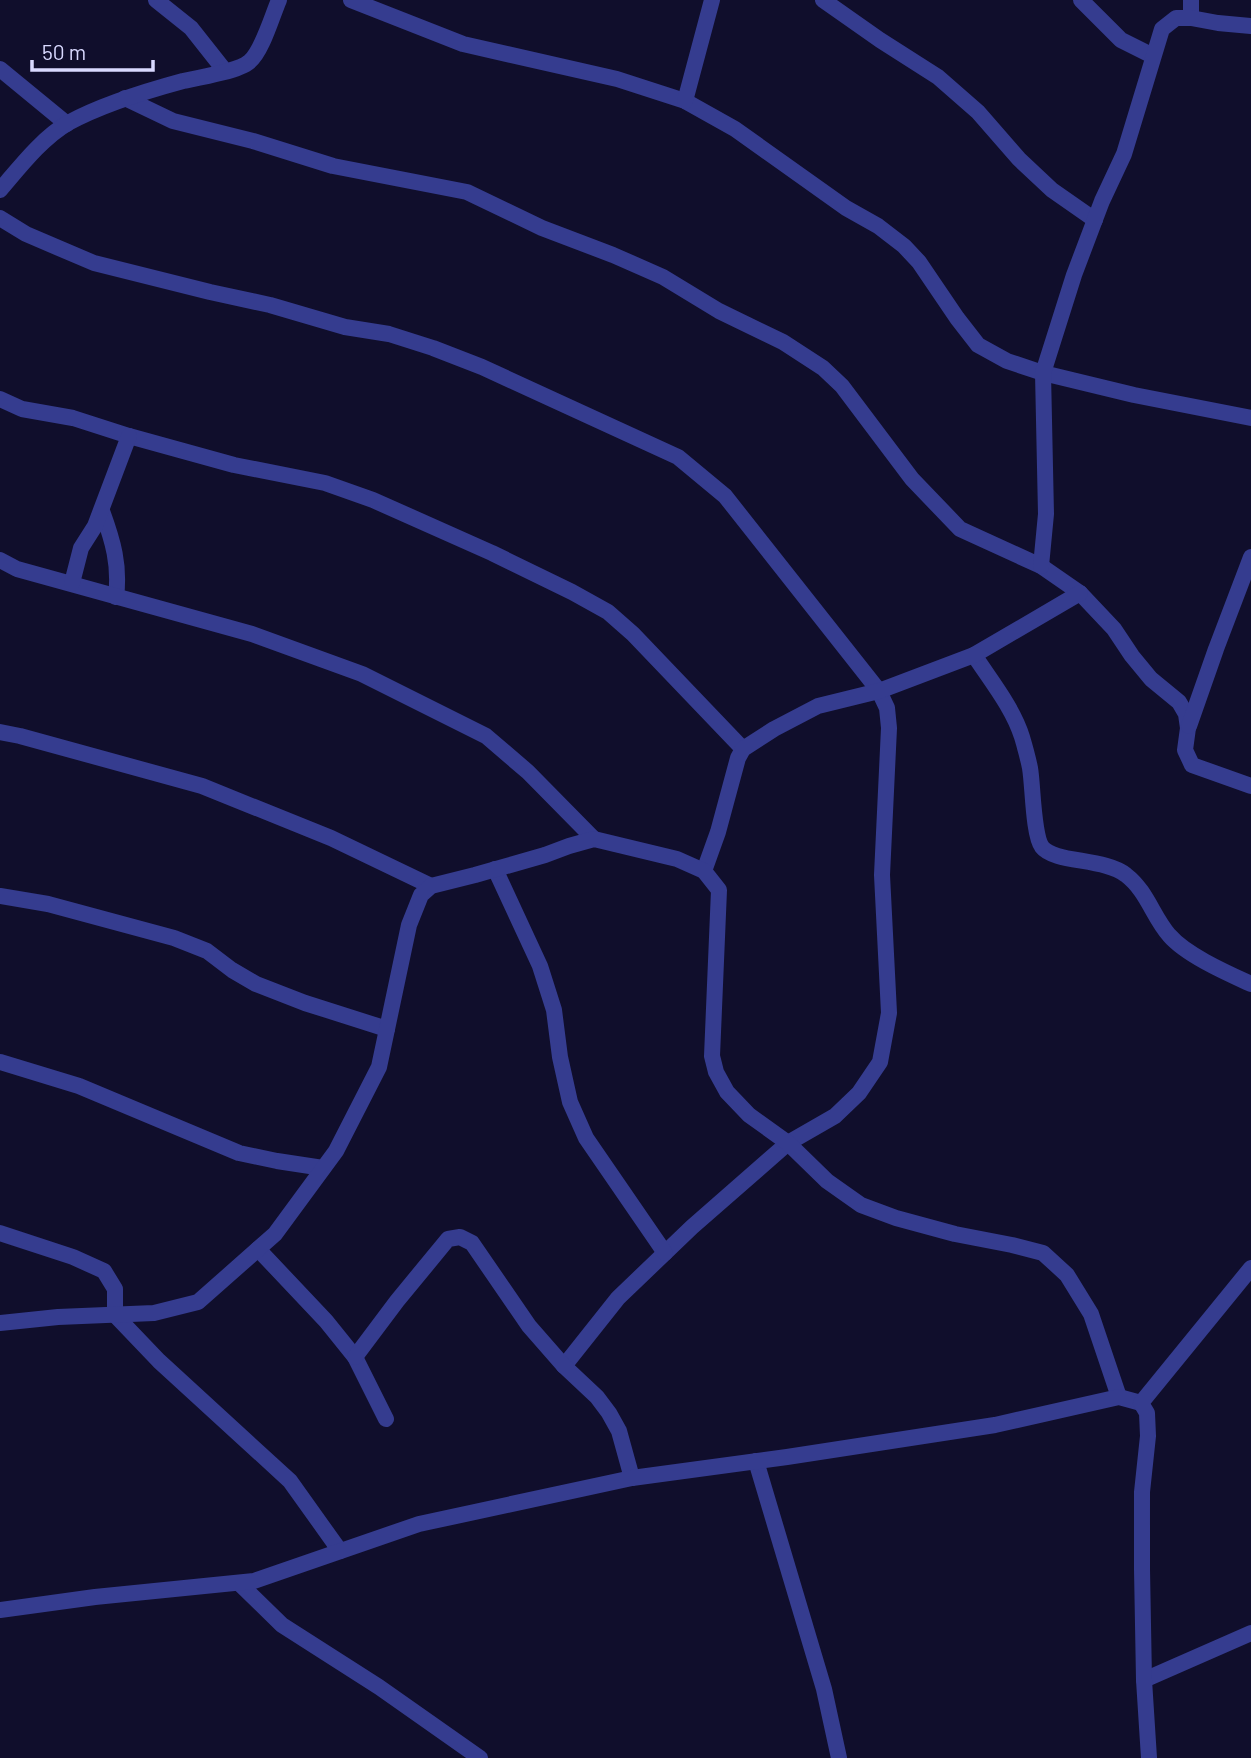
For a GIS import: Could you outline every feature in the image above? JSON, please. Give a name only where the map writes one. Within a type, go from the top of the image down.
[{"type":"street","points":[[156,0],[191,28],[225,71]]},
{"type":"street","points":[[0,190],[35,150],[67,124],[125,99],[249,63],[259,50],[279,0]]},
{"type":"street","points":[[351,0],[463,44],[617,79],[685,101],[736,129],[904,246],[919,262],[978,345],[1007,360],[1043,373],[1134,395],[1251,418]]},
{"type":"street","points":[[685,101],[712,0]]},
{"type":"street","points":[[823,0],[938,77],[978,112],[1052,190],[1095,220]]},
{"type":"street","points":[[1081,0],[1121,40],[1153,56]]},
{"type":"street","points":[[1191,0],[1191,18]]},
{"type":"street","points":[[1041,566],[1046,514],[1043,373],[1074,275],[1124,153],[1162,29],[1176,18],[1251,26]]},
{"type":"street","points":[[0,69],[67,124]]},
{"type":"street","points":[[125,99],[173,121],[253,141],[332,166],[467,192],[542,228],[663,277],[719,312],[783,341],[823,368],[842,386],[912,479],[960,529],[1041,566],[1080,593],[1114,629],[1151,679],[1179,702],[1186,714],[1188,728]]},
{"type":"street","points":[[0,218],[26,234],[94,263],[270,305],[345,327],[389,334],[433,348],[482,367],[678,457],[725,496],[879,691],[887,708],[889,728],[882,875],[889,1013],[880,1062],[859,1093],[835,1116],[788,1143],[692,1227],[618,1298],[564,1366]]},
{"type":"street","points":[[0,399],[22,409],[73,418],[234,465],[325,483],[373,500],[467,542],[608,612],[633,634],[743,749]]},
{"type":"street","points":[[72,583],[80,548],[102,511],[129,436]]},
{"type":"street","points":[[102,511],[114,543],[118,579],[116,597]]},
{"type":"street","points":[[1251,556],[1188,728],[1185,750],[1192,765],[1251,786]]},
{"type":"street","points":[[0,560],[17,569],[252,634],[362,674],[486,736],[527,772],[594,839]]},
{"type":"street","points":[[704,871],[718,832],[737,758],[743,749],[818,706],[879,691],[975,654],[1080,593]]},
{"type":"street","points":[[975,654],[1012,714],[1022,736],[1030,769],[1037,834],[1042,847],[1057,856],[1103,864],[1125,874],[1144,894],[1168,934],[1180,945],[1251,984]]},
{"type":"street","points":[[0,732],[202,786],[331,838],[431,886]]},
{"type":"street","points":[[0,1323],[58,1317],[154,1313],[198,1302],[275,1234],[336,1151],[379,1066],[409,925],[421,895],[431,886],[594,839],[677,859],[704,871],[719,890],[712,1056],[716,1072],[727,1092],[750,1115],[788,1143],[827,1181],[861,1205],[896,1218],[955,1234],[1043,1253],[1067,1275],[1091,1314],[1119,1397]]},
{"type":"street","points":[[495,869],[540,966],[554,1010],[560,1057],[570,1102],[586,1138],[665,1253]]},
{"type":"street","points":[[0,896],[48,904],[174,938],[207,951],[256,984],[387,1029]]},
{"type":"street","points":[[0,1062],[79,1086],[239,1153],[323,1168]]},
{"type":"street","points":[[0,1233],[74,1257],[104,1271],[115,1289],[115,1315],[159,1361],[290,1480],[340,1551]]},
{"type":"street","points":[[355,1357],[448,1239],[460,1237],[472,1243],[529,1326],[609,1413],[619,1431],[632,1478]]},
{"type":"street","points":[[258,1249],[326,1321],[355,1357],[386,1419]]},
{"type":"street","points":[[1141,1403],[1251,1268]]},
{"type":"street","points":[[0,1610],[95,1597],[254,1581],[419,1524],[632,1478],[995,1425],[1119,1397],[1141,1403],[1147,1413],[1148,1436],[1142,1492],[1144,1681],[1148,1757]]},
{"type":"street","points":[[756,1461],[824,1689],[839,1758]]},
{"type":"street","points":[[239,1583],[282,1625],[379,1687],[480,1758]]},
{"type":"street","points":[[1144,1681],[1251,1633]]}]
